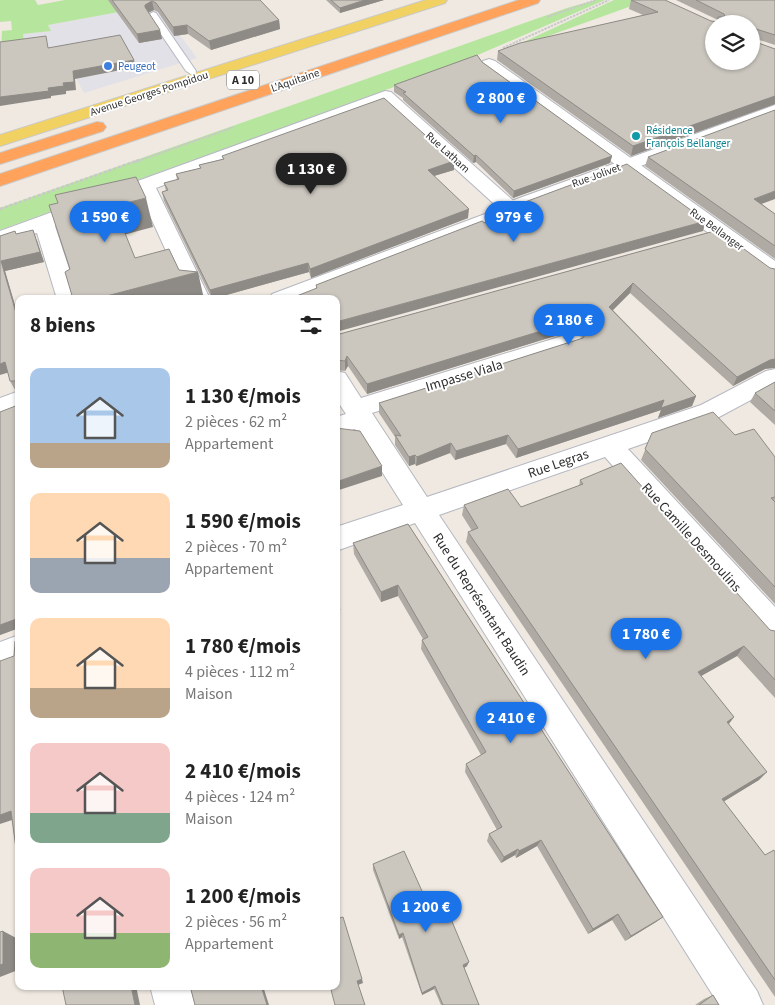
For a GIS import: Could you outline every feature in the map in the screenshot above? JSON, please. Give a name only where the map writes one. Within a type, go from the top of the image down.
[{"type":"highway","name":"L'Aquitaine","points":[[233,83],[486,0]]},
{"type":"highway","name":"L'Aquitaine","points":[[0,180],[532,0]]},
{"type":"highway","points":[[0,159],[112,122]]},
{"type":"main road","name":"Avenue Georges Pompidou","points":[[0,134],[191,70],[418,0]]},
{"type":"main road","name":"Avenue Georges Pompidou","points":[[0,141],[440,0]]},
{"type":"street","name":"Rue Bellanger","points":[[489,64],[627,164],[712,234],[775,271]]},
{"type":"street","name":"Rue Latham","points":[[145,184],[385,96],[510,208]]},
{"type":"street","name":"Rue Jolivet","points":[[290,295],[500,215],[510,208],[775,110]]},
{"type":"street","points":[[0,237],[44,223],[145,184],[197,295]]},
{"type":"street","points":[[44,223],[67,295]]},
{"type":"street","name":"Impasse Viala","points":[[351,418],[572,342]]},
{"type":"street","name":"Rue Legras","points":[[340,538],[710,411],[775,376]]},
{"type":"street","name":"Rue du Représentant Baudin","points":[[340,389],[351,418],[422,510],[744,1005]]},
{"type":"street","points":[[0,408],[15,402]]},
{"type":"street","name":"Rue Camille Desmoulins","points":[[610,446],[775,628]]},
{"type":"street","points":[[0,656],[15,650]]},
{"type":"street","points":[[171,990],[175,1005]]},
{"type":"lane","points":[[154,15],[191,70]]},
{"type":"shaded area","points":[[157,5],[197,58],[84,93],[66,60],[26,66],[23,34],[50,31],[48,25]]},
{"type":"green space","points":[[0,0],[35,0],[38,5],[65,0],[141,0],[146,7],[48,25],[51,31],[23,34],[26,62],[0,65],[2,31],[12,30],[11,21],[0,22]]},
{"type":"green space","points":[[596,0],[605,0],[457,64],[0,230],[0,208],[570,7]]},
{"type":"green space","points":[[614,0],[648,0],[498,54]]},
{"type":"building","points":[[112,0],[260,0],[279,20],[209,41],[187,25],[173,27],[156,3],[152,1],[145,5],[145,7],[160,30],[137,34]]},
{"type":"building","points":[[331,0],[365,0],[340,8]]},
{"type":"building","points":[[631,0],[665,0],[705,18],[705,70],[760,70],[760,44],[775,49],[775,96],[633,146],[498,51],[520,43],[658,12]]},
{"type":"building","points":[[696,0],[775,0],[775,35],[760,30],[760,15],[724,15]]},
{"type":"building","points":[[120,35],[134,60],[73,71],[74,82],[63,83],[64,86],[48,88],[49,91],[0,97],[0,42],[46,36],[48,48]]},
{"type":"building","points":[[477,55],[482,62],[612,156],[514,191],[476,155],[474,156],[403,93],[406,92],[394,85]]},
{"type":"building","points":[[384,98],[454,161],[428,170],[469,209],[310,269],[308,263],[210,290],[162,192],[168,190],[164,183],[179,179],[176,174],[201,168],[199,165],[224,159],[222,156]]},
{"type":"building","points":[[775,110],[775,191],[754,199],[775,214],[775,246],[648,157]]},
{"type":"building","points":[[627,164],[706,221],[340,321],[340,295],[299,295],[317,288],[316,285],[482,221],[485,223],[529,206],[525,202]]},
{"type":"building","points":[[136,177],[146,198],[114,206],[135,258],[169,249],[179,270],[198,272],[110,295],[72,295],[65,272],[70,269],[49,205],[58,203],[55,195]]},
{"type":"building","points":[[33,230],[40,252],[1,261],[15,309],[15,381],[10,381],[5,362],[0,364],[0,236],[15,231],[16,234]]},
{"type":"building","points":[[718,230],[770,268],[775,269],[775,359],[737,377],[633,283],[609,307],[696,396],[661,408],[664,400],[518,449],[508,435],[456,451],[451,443],[417,457],[415,455],[409,457],[395,435],[401,436],[379,403],[583,338],[588,331],[583,324],[574,321],[367,384],[347,356],[345,361],[340,360],[340,334]]},
{"type":"building","points":[[775,382],[775,411],[755,393]]},
{"type":"building","points":[[15,406],[15,619],[0,625],[0,412]]},
{"type":"building","points":[[713,412],[735,435],[754,429],[775,457],[775,497],[771,498],[775,502],[775,587],[645,449],[652,433]]},
{"type":"building","points":[[340,428],[360,431],[382,466],[340,481]]},
{"type":"building","points":[[621,463],[770,630],[775,631],[775,680],[744,646],[698,672],[734,717],[727,722],[767,772],[722,799],[765,855],[774,850],[775,852],[775,980],[468,532],[478,528],[464,505],[508,489],[521,507],[583,484],[580,480]]},
{"type":"building","points":[[408,524],[663,917],[631,936],[618,914],[593,929],[541,840],[504,857],[489,834],[502,827],[466,764],[486,752],[422,640],[428,637],[398,585],[381,592],[353,543]]},
{"type":"building","points":[[15,641],[15,841],[11,811],[0,815],[0,661],[14,656]]},
{"type":"building","points":[[404,851],[426,900],[440,893],[469,962],[463,965],[479,1005],[443,1005],[435,986],[422,993],[403,933],[399,935],[373,864]]},
{"type":"building","points":[[343,917],[362,979],[357,981],[365,1005],[335,1005],[331,990],[340,990],[340,918]]},
{"type":"building","points":[[3,931],[3,964],[0,965],[0,932]]},
{"type":"building","points":[[63,990],[132,990],[135,1005],[66,1005]]},
{"type":"building","points":[[191,990],[262,990],[267,1005],[195,1005]]},
{"type":"building","points":[[713,995],[719,1005],[699,1005]]},
{"type":"place","name":"Peugeot","points":[[108,66]]},
{"type":"place","name":"Résidence François Bellanger","points":[[636,136]]}]
